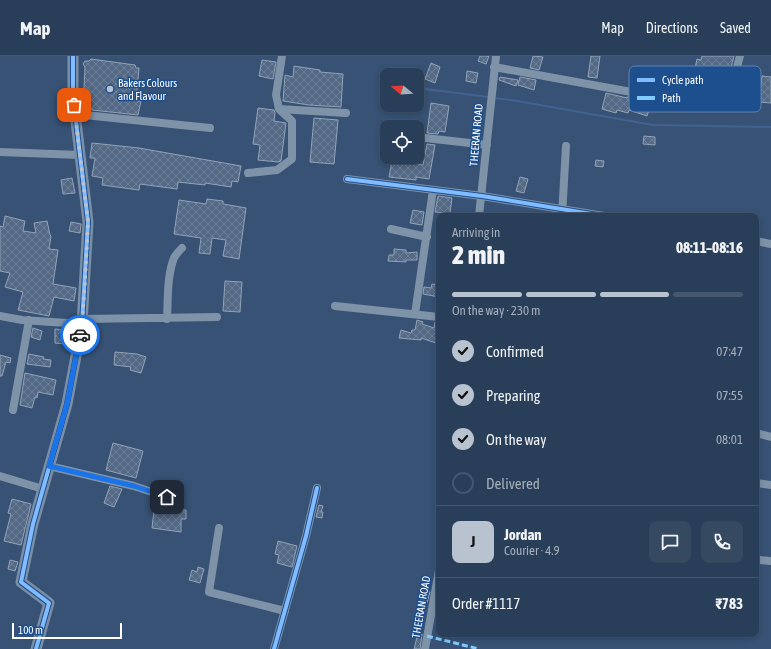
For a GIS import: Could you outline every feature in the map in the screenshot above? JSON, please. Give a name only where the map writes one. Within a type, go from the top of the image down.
[{"type":"street","points":[[36,649],[49,603],[21,582],[33,524],[67,404],[82,322],[88,222],[73,96],[73,56]]},
{"type":"street","points":[[248,173],[277,170],[292,159],[292,121],[279,108],[276,95],[282,56]]},
{"type":"street","name":"THEERAN ROAD","points":[[480,213],[496,56]]},
{"type":"street","points":[[737,66],[740,56]]},
{"type":"street","points":[[494,67],[629,92]]},
{"type":"street","points":[[279,108],[346,113]]},
{"type":"street","points":[[75,114],[210,128]]},
{"type":"street","points":[[424,138],[487,145]]},
{"type":"street","points":[[347,179],[482,196],[563,213],[566,146]]},
{"type":"street","points":[[0,152],[80,155]]},
{"type":"street","points":[[415,314],[433,190]]},
{"type":"street","points":[[391,229],[426,236]]},
{"type":"street","points":[[759,242],[771,244]]},
{"type":"street","points":[[167,318],[171,272],[176,253],[182,248]]},
{"type":"street","points":[[335,306],[436,317]]},
{"type":"street","points":[[0,316],[29,320],[82,322],[217,317]]},
{"type":"street","points":[[13,410],[29,320]]},
{"type":"street","points":[[759,434],[771,437]]},
{"type":"street","points":[[49,466],[134,486],[167,497]]},
{"type":"street","points":[[0,476],[43,489]]},
{"type":"street","points":[[759,483],[771,485]]},
{"type":"street","points":[[274,649],[306,536],[317,488]]},
{"type":"street","points":[[219,528],[209,592],[285,611]]},
{"type":"street","points":[[759,560],[771,561]]},
{"type":"street","name":"THEERAN ROAD","points":[[425,649],[436,587]]},
{"type":"building","points":[[480,56],[489,56],[486,64],[478,61]]},
{"type":"building","points":[[533,56],[543,57],[539,70],[530,68]]},
{"type":"building","points":[[591,56],[600,56],[597,78],[588,77]]},
{"type":"building","points":[[702,56],[734,56],[732,66],[696,66],[697,59],[701,60]]},
{"type":"building","name":"Bakers Colours and Flavour","points":[[91,59],[135,65],[136,68],[139,68],[136,101],[141,101],[138,115],[83,109],[85,67],[83,64],[85,61],[89,61]]},
{"type":"building","points":[[262,60],[276,62],[273,79],[259,76]]},
{"type":"building","points":[[431,63],[440,67],[435,83],[425,79]]},
{"type":"building","points":[[294,66],[320,70],[320,72],[343,74],[341,107],[309,105],[283,101],[285,75],[293,77]]},
{"type":"building","points":[[467,71],[478,73],[476,83],[466,81]]},
{"type":"building","points":[[762,76],[771,77],[771,103],[761,102]]},
{"type":"building","points":[[500,77],[518,80],[516,86],[499,80]]},
{"type":"building","points":[[520,77],[536,80],[534,90],[518,85]]},
{"type":"building","points":[[606,93],[629,97],[628,113],[617,110],[616,113],[602,109]]},
{"type":"building","points":[[431,103],[449,106],[445,132],[439,131],[438,134],[427,133]]},
{"type":"building","points":[[258,108],[274,110],[274,121],[286,123],[281,161],[258,160],[260,145],[253,144]]},
{"type":"building","points":[[635,112],[648,112],[647,116]]},
{"type":"building","points":[[314,118],[338,120],[334,164],[310,162]]},
{"type":"building","points":[[644,136],[655,137],[655,145],[643,144]]},
{"type":"building","points":[[92,143],[139,148],[241,166],[238,182],[232,181],[231,187],[205,183],[205,185],[178,182],[177,189],[140,184],[139,190],[102,185],[103,178],[92,176],[95,158],[90,158]]},
{"type":"building","points":[[427,144],[435,145],[429,179],[416,177],[416,180],[389,177],[391,164],[423,165]]},
{"type":"building","points":[[596,160],[604,161],[603,167],[595,166]]},
{"type":"building","points":[[520,177],[528,179],[524,193],[516,191]]},
{"type":"building","points":[[72,178],[75,193],[63,194],[61,180]]},
{"type":"building","points":[[438,196],[452,198],[450,213],[435,212]]},
{"type":"building","points":[[207,199],[223,201],[223,204],[246,208],[239,259],[223,256],[226,240],[212,238],[210,254],[199,253],[201,238],[174,234],[179,200],[206,204]]},
{"type":"building","points":[[413,210],[424,212],[422,225],[410,223]]},
{"type":"building","points":[[5,216],[25,221],[23,231],[36,233],[34,223],[47,221],[51,236],[49,249],[58,250],[53,284],[76,288],[74,301],[54,297],[49,316],[18,310],[23,292],[5,287],[10,273],[0,271],[0,226],[3,227]]},
{"type":"building","points":[[71,222],[81,224],[80,233],[69,231]]},
{"type":"building","points":[[394,249],[406,250],[406,253],[417,252],[417,260],[406,260],[406,262],[388,261],[389,255],[394,255]]},
{"type":"building","points":[[225,281],[242,282],[240,312],[223,311]]},
{"type":"building","points":[[432,284],[436,285],[436,296],[423,294],[424,287],[431,288]]},
{"type":"building","points":[[417,320],[423,322],[422,324],[434,328],[436,322],[436,343],[421,338],[421,340],[399,338],[401,330],[411,333],[412,330],[415,330]]},
{"type":"building","points":[[33,328],[42,331],[40,340],[31,337]]},
{"type":"building","points":[[55,329],[66,330],[65,344],[55,343]]},
{"type":"building","points":[[115,352],[137,354],[146,357],[141,373],[130,370],[131,367],[114,365]]},
{"type":"building","points":[[29,354],[51,360],[50,367],[27,364]]},
{"type":"building","points":[[0,355],[11,358],[10,363],[6,362],[2,376],[0,376]]},
{"type":"building","points":[[25,373],[56,380],[53,395],[38,392],[32,408],[20,405]]},
{"type":"building","points":[[113,443],[143,451],[136,478],[106,470]]},
{"type":"building","points":[[110,486],[122,489],[114,507],[104,503]]},
{"type":"building","points":[[12,499],[31,504],[21,545],[4,541],[11,514],[8,513]]},
{"type":"building","points":[[319,505],[323,506],[321,512],[323,512],[322,518],[316,517]]},
{"type":"building","points":[[170,509],[186,510],[186,519],[181,519],[181,532],[152,528],[154,510],[170,511]]},
{"type":"building","points":[[278,541],[297,546],[292,567],[277,563],[279,555],[275,554]]},
{"type":"building","points":[[10,560],[18,562],[15,571],[8,569]]},
{"type":"building","points":[[198,567],[204,569],[200,583],[189,580],[192,570],[197,572]]},
{"type":"building","points":[[426,590],[430,592],[427,603],[421,600]]},
{"type":"building","points":[[418,633],[422,634],[420,649],[414,649]]},
{"type":"waterway","points":[[424,89],[489,97]]},
{"type":"waterway","points":[[494,98],[653,125],[771,127]]},
{"type":"marked path","points":[[427,636],[479,649]]},
{"type":"cycle path","points":[[36,649],[49,603],[21,582],[33,524],[67,404],[82,324],[88,222],[73,96],[73,56]]},
{"type":"cycle path","points":[[347,179],[482,196],[586,213]]},
{"type":"cycle path","points":[[274,649],[306,536],[317,488]]},
{"type":"way so far","points":[[74,105],[88,222],[82,324],[80,335]]},
{"type":"place","name":"Bakers Colours and Flavour","points":[[110,89]]},
{"type":"route","points":[[80,335],[67,404],[49,466],[134,486],[167,497]]}]
